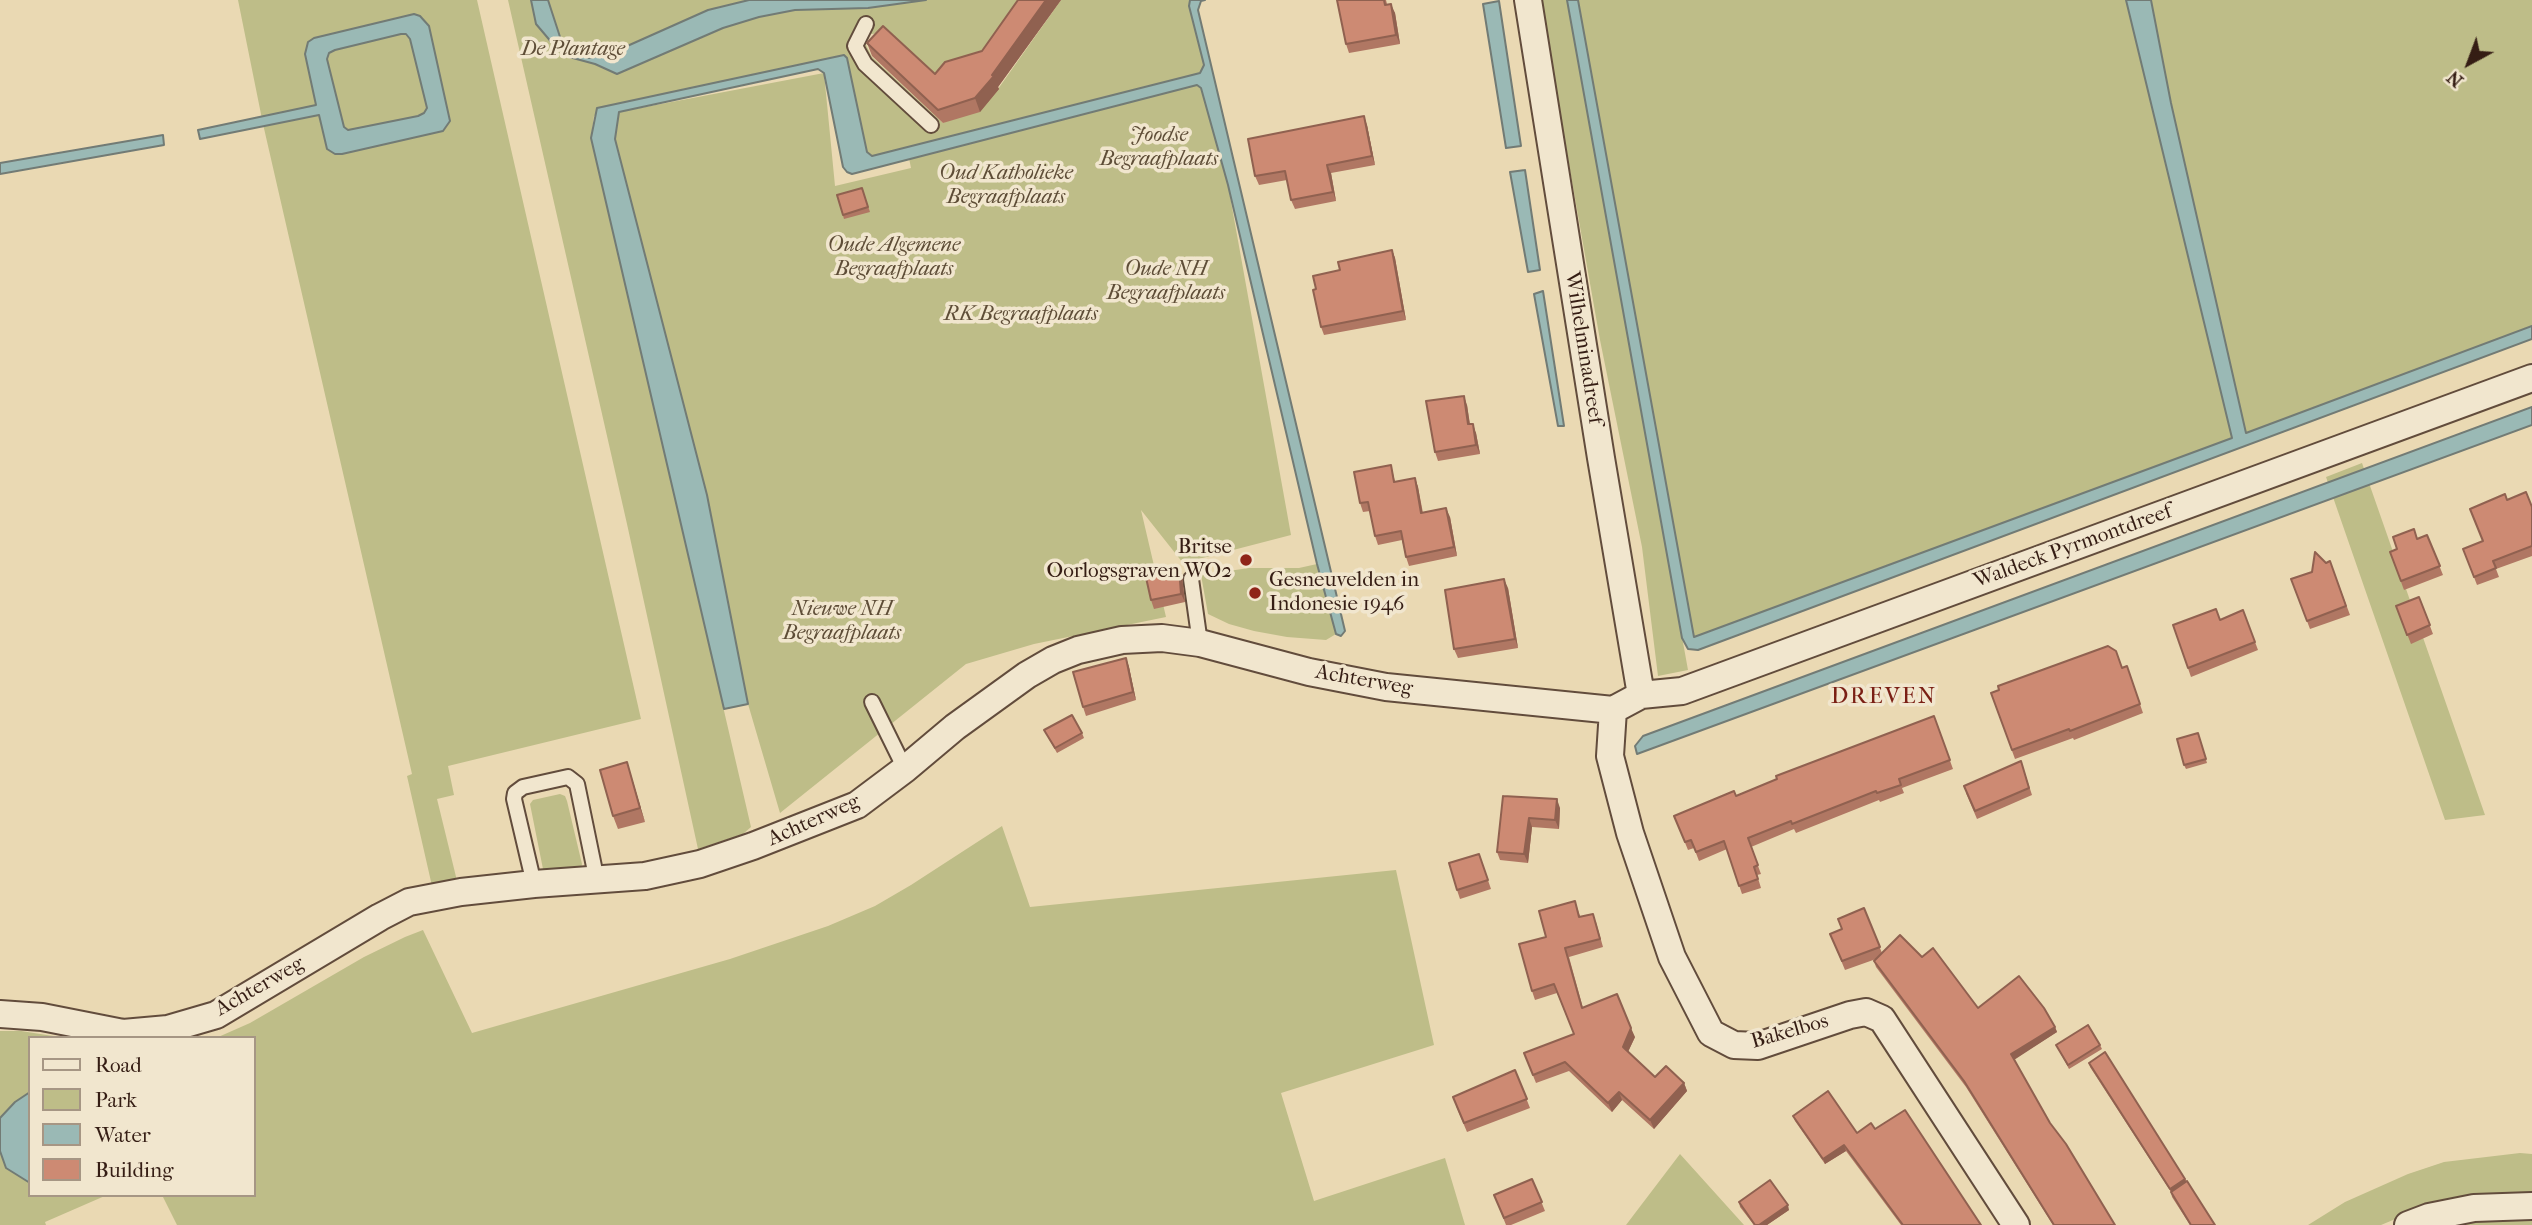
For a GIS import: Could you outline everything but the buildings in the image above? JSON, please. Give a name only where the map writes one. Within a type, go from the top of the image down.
[{"type":"street","name":"Wilhelminadreef","points":[[1528,0],[1641,695]]},
{"type":"street","name":"Waldeck Pyrmontdreef","points":[[1613,710],[1641,695],[1682,691],[2532,378]]},
{"type":"street","name":"Achterweg","points":[[0,1014],[43,1017],[123,1033],[168,1029],[216,1015],[380,917],[410,902],[461,892],[645,876],[700,864],[857,805],[965,719],[1027,675],[1078,650],[1122,640],[1162,638],[1200,643],[1353,682],[1613,710]]},
{"type":"street","name":"Bakelbos","points":[[1613,710],[1611,756],[1630,833],[1672,957],[1711,1033],[1734,1045],[1758,1046],[1850,1015],[1866,1012],[1882,1019],[2016,1225]]},
{"type":"street","points":[[2408,1225],[2429,1217],[2474,1208],[2532,1206]]},
{"type":"lane","points":[[866,24],[861,29],[855,46],[865,64],[931,125]]},
{"type":"lane","points":[[1191,579],[1200,643]]},
{"type":"lane","points":[[872,702],[905,769]]},
{"type":"lane","points":[[534,884],[514,799],[515,793],[523,787],[568,777],[577,784],[597,881]]},
{"type":"green space","points":[[238,0],[477,0],[641,719],[448,766],[454,795],[437,799],[459,889],[432,886],[407,776],[412,774],[263,124]]},
{"type":"green space","name":"De Plantage","points":[[508,0],[1033,0],[979,75],[940,87],[882,33],[861,35],[872,57],[943,123],[998,89],[1061,0],[1190,0],[1189,6],[1204,65],[1200,73],[872,156],[867,152],[847,58],[844,55],[594,116],[591,138],[751,827],[743,834],[698,849],[627,524]]},
{"type":"green space","points":[[1540,0],[1567,0],[1688,670],[1658,676],[1642,547],[1600,340]]},
{"type":"green space","points":[[1578,0],[2126,0],[2232,438],[1694,638]]},
{"type":"green space","points":[[2151,0],[2532,0],[2532,326],[2246,433],[2171,103]]},
{"type":"green space","points":[[824,73],[835,186],[911,168],[909,158],[1197,85],[1201,88],[1228,185],[1291,535],[1183,563],[1141,510],[1166,617],[1034,644],[966,664],[780,813],[748,704],[707,495],[615,139],[619,112]]},
{"type":"green space","points":[[2362,463],[2485,815],[2445,820],[2326,477]]},
{"type":"green space","points":[[1317,564],[1336,634],[1326,640],[1254,631],[1229,624],[1208,614],[1201,575],[1249,568],[1299,568]]},
{"type":"green space","points":[[560,794],[565,796],[567,801],[582,864],[581,868],[547,874],[543,869],[530,804],[533,800]]},
{"type":"green space","points":[[1002,826],[1030,907],[1396,870],[1434,1045],[1281,1093],[1314,1201],[1445,1158],[1465,1225],[177,1225],[163,1197],[256,1197],[256,1036],[221,1036],[250,1023],[364,957],[405,937],[423,930],[472,1033],[730,959],[828,926],[875,906]]},
{"type":"green space","points":[[0,1031],[53,1036],[28,1036],[28,1093],[0,1118]]},
{"type":"green space","points":[[0,1151],[6,1168],[28,1182],[28,1197],[102,1197],[45,1222],[46,1225],[0,1225]]},
{"type":"green space","points":[[1680,1154],[1744,1225],[1626,1225]]},
{"type":"green space","points":[[2532,1154],[2532,1194],[2501,1194],[2417,1210],[2381,1225],[2308,1225],[2345,1202],[2408,1174],[2444,1162]]},
{"type":"green space","points":[[2532,1215],[2532,1225],[2438,1225]]},
{"type":"water","points":[[531,0],[548,0],[562,43],[575,53],[589,58],[616,51],[708,10],[749,0],[926,0],[868,8],[795,10],[759,17],[723,28],[617,74],[569,57],[558,50],[536,24]]},
{"type":"water","points":[[1190,0],[1205,0],[1201,1],[1198,10],[1345,631],[1341,636],[1336,634],[1317,564],[1228,185],[1201,88],[1197,85],[852,174],[843,167],[824,73],[818,69],[619,112],[615,139],[707,495],[748,704],[724,709],[591,138],[597,108],[844,55],[847,58],[867,152],[872,156],[1200,73],[1204,65],[1189,6]]},
{"type":"water","points":[[1567,0],[1578,0],[1694,637],[2232,438],[2126,0],[2151,0],[2171,103],[2246,433],[2532,326],[2532,339],[1698,650],[1688,649],[1682,638]]},
{"type":"water","points":[[1499,1],[1521,146],[1506,148],[1483,4]]},
{"type":"water","points":[[414,14],[420,16],[429,26],[450,121],[443,131],[342,154],[335,154],[327,149],[319,115],[200,139],[198,130],[316,105],[305,54],[308,42],[314,38]],"holes":[[[406,34],[410,39],[427,108],[424,113],[348,130],[344,127],[327,59],[329,53]]]},
{"type":"water","points":[[163,135],[164,145],[0,174],[0,163]]},
{"type":"water","points":[[1525,170],[1540,270],[1528,272],[1510,172]]},
{"type":"water","points":[[1543,291],[1564,426],[1558,426],[1534,294]]},
{"type":"water","points":[[2532,407],[2532,425],[1637,754],[1635,746],[1643,736]]},
{"type":"water","points":[[28,1093],[28,1182],[6,1168],[0,1151],[0,1118]]},
{"type":"place","name":"Britse Oorlogsgraven WO2","points":[[1246,560]]},
{"type":"place","name":"Gesneuvelden in Indonesie 1946","points":[[1255,593]]},
{"type":"district","name":"DREVEN","points":[[1884,697]]},
{"type":"park label","name":"Joodse Begraafplaats","points":[[1159,148]]},
{"type":"park label","name":"Oud Katholieke Begraafplaats","points":[[1006,186]]},
{"type":"park label","name":"Oude Algemene Begraafplaats","points":[[894,258]]},
{"type":"park label","name":"Oude NH Begraafplaats","points":[[1166,282]]},
{"type":"park label","name":"RK Begraafplaats","points":[[1021,315]]},
{"type":"park label","name":"Nieuwe NH Begraafplaats","points":[[842,622]]}]
